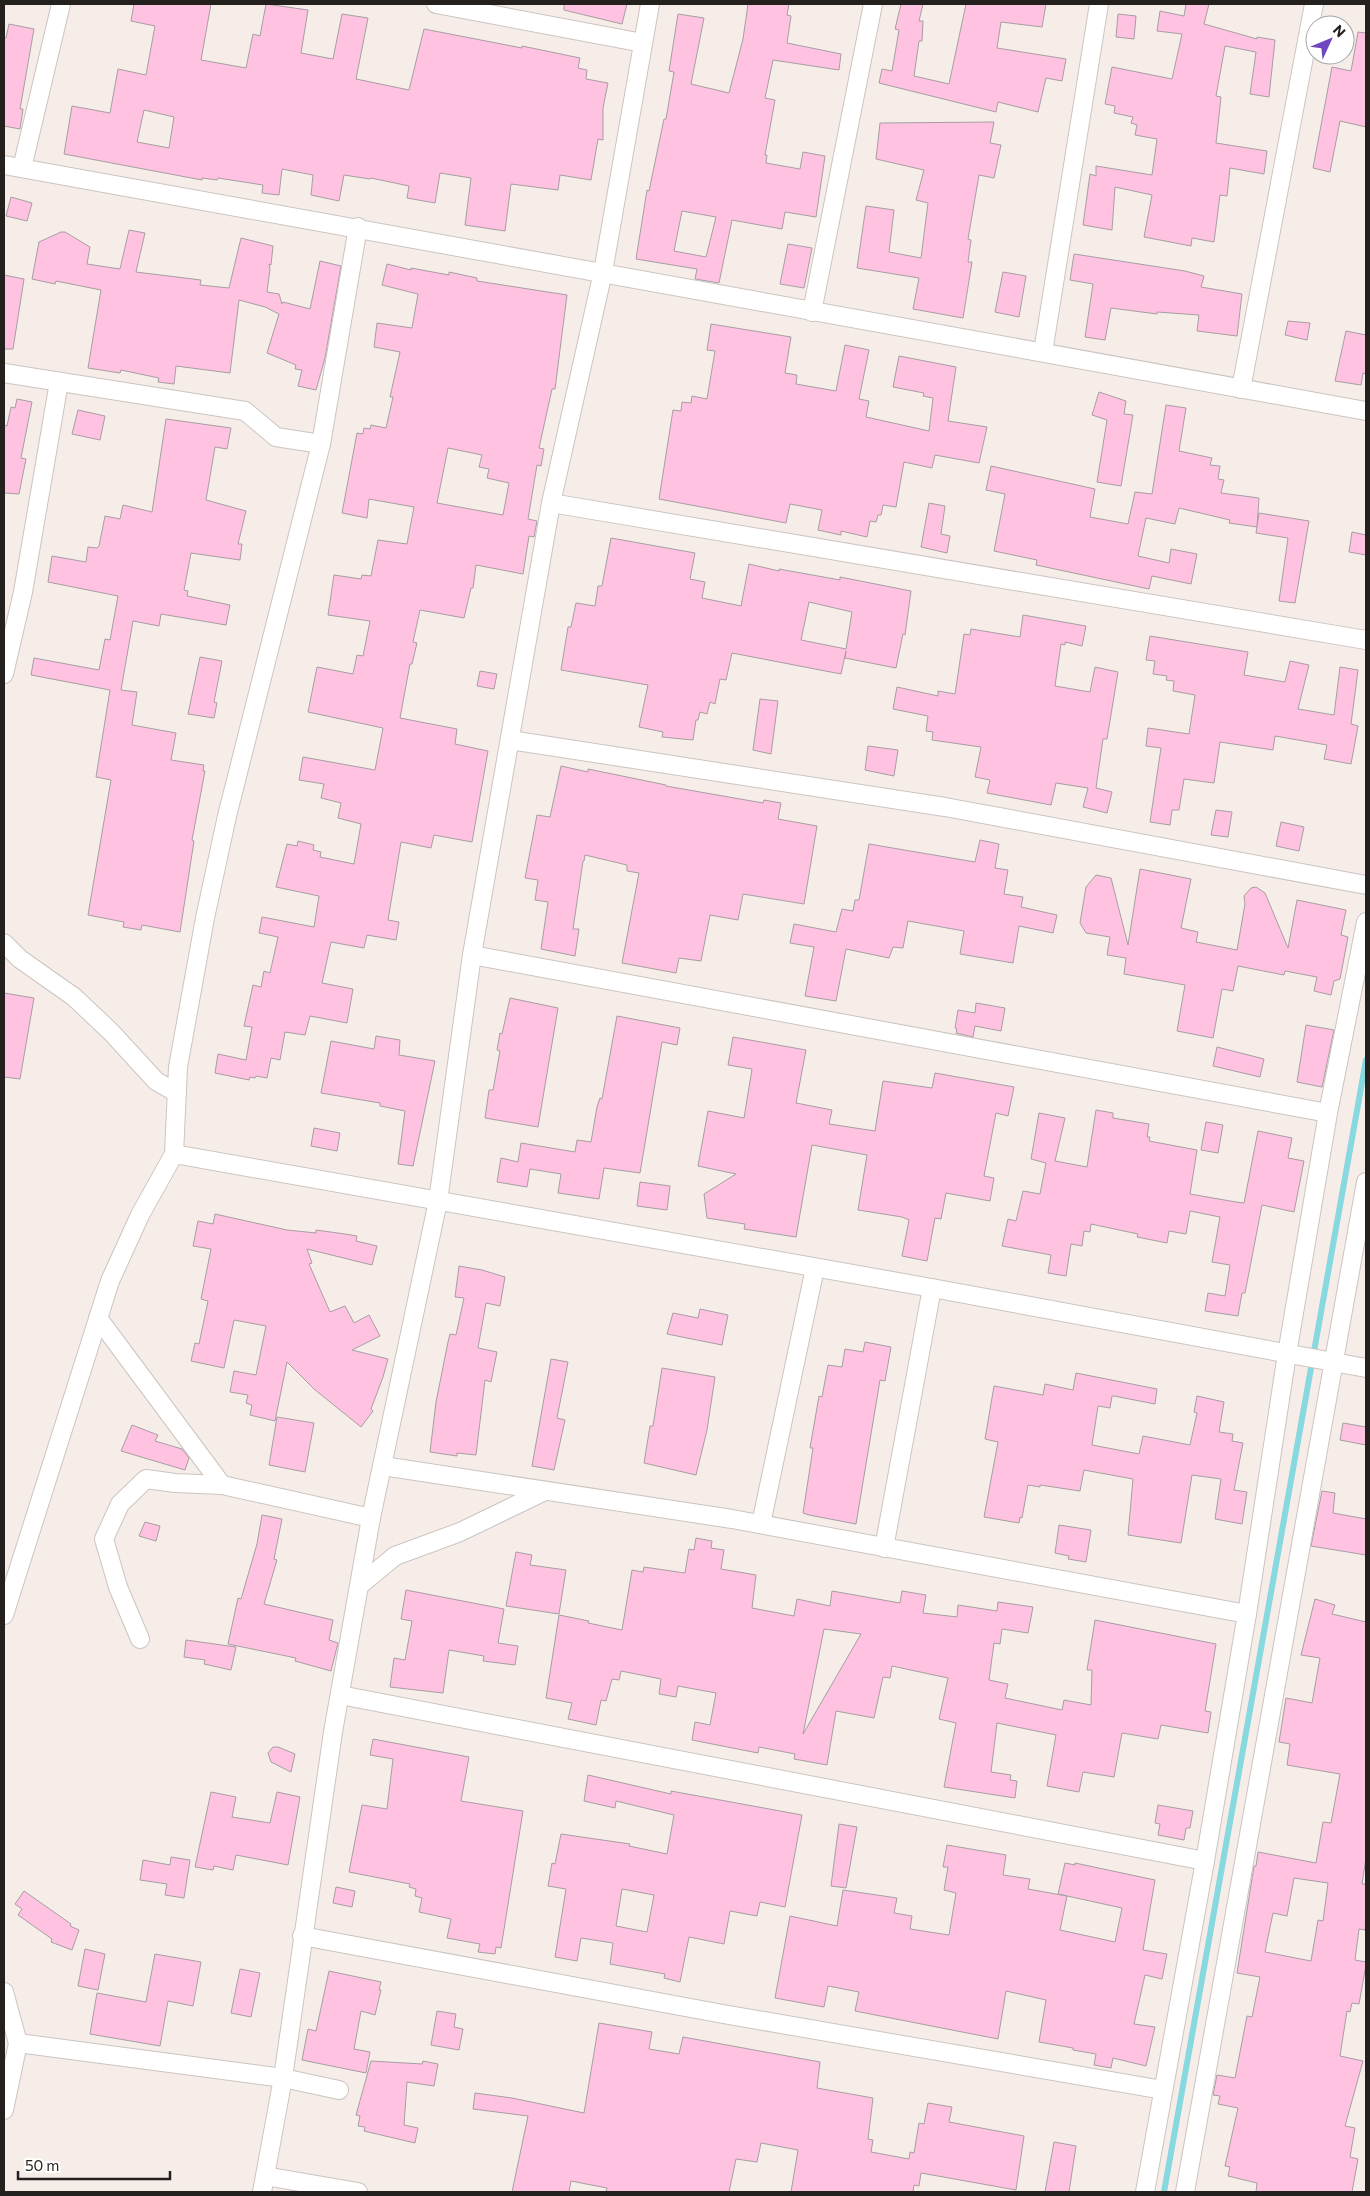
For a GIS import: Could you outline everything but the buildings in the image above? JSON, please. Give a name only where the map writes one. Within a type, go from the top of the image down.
[{"type":"street","points":[[22,168],[61,4]]},
{"type":"street","points":[[436,4],[643,43]]},
{"type":"street","points":[[358,2192],[264,2184],[284,2078],[302,1936],[340,1694],[371,1518],[438,1201],[472,954],[551,503],[603,272],[650,4]]},
{"type":"street","points":[[812,312],[872,4]]},
{"type":"street","points":[[1043,352],[1098,4]]},
{"type":"street","points":[[1241,389],[1314,4]]},
{"type":"street","points":[[4,164],[358,227],[812,312],[1366,410]]},
{"type":"street","points":[[4,1615],[110,1281],[140,1215],[174,1154],[178,1067],[205,918],[226,816],[321,444],[358,227]]},
{"type":"street","points":[[4,373],[245,411],[276,437],[321,444]]},
{"type":"street","points":[[4,674],[22,592],[59,382]]},
{"type":"street","points":[[551,503],[1366,640]]},
{"type":"street","points":[[510,740],[945,807],[1366,885]]},
{"type":"street","points":[[1145,2192],[1205,1862],[1246,1614],[1293,1356],[1328,1113],[1366,922]]},
{"type":"street","points":[[4,943],[20,959],[74,997],[111,1032],[156,1081],[177,1093]]},
{"type":"street","points":[[472,954],[1328,1113]]},
{"type":"street","points":[[174,1154],[932,1288],[1366,1368]]},
{"type":"street","points":[[1185,2192],[1329,1362],[1366,1182]]},
{"type":"street","points":[[761,1524],[816,1268]]},
{"type":"street","points":[[884,1548],[932,1288]]},
{"type":"street","points":[[98,1318],[222,1485]]},
{"type":"street","points":[[382,1466],[761,1524],[884,1548],[1023,1571],[1246,1614]]},
{"type":"street","points":[[140,1639],[118,1587],[104,1539],[120,1504],[146,1479],[222,1485],[371,1518]]},
{"type":"street","points":[[360,1585],[395,1556],[460,1532],[545,1491]]},
{"type":"street","points":[[340,1694],[1205,1862]]},
{"type":"street","points":[[302,1936],[723,2014],[1163,2090]]},
{"type":"street","points":[[4,1992],[18,2043],[4,2110]]},
{"type":"street","points":[[18,2043],[284,2078],[339,2090]]},
{"type":"waterway","points":[[1164,2192],[1366,1060]]}]
